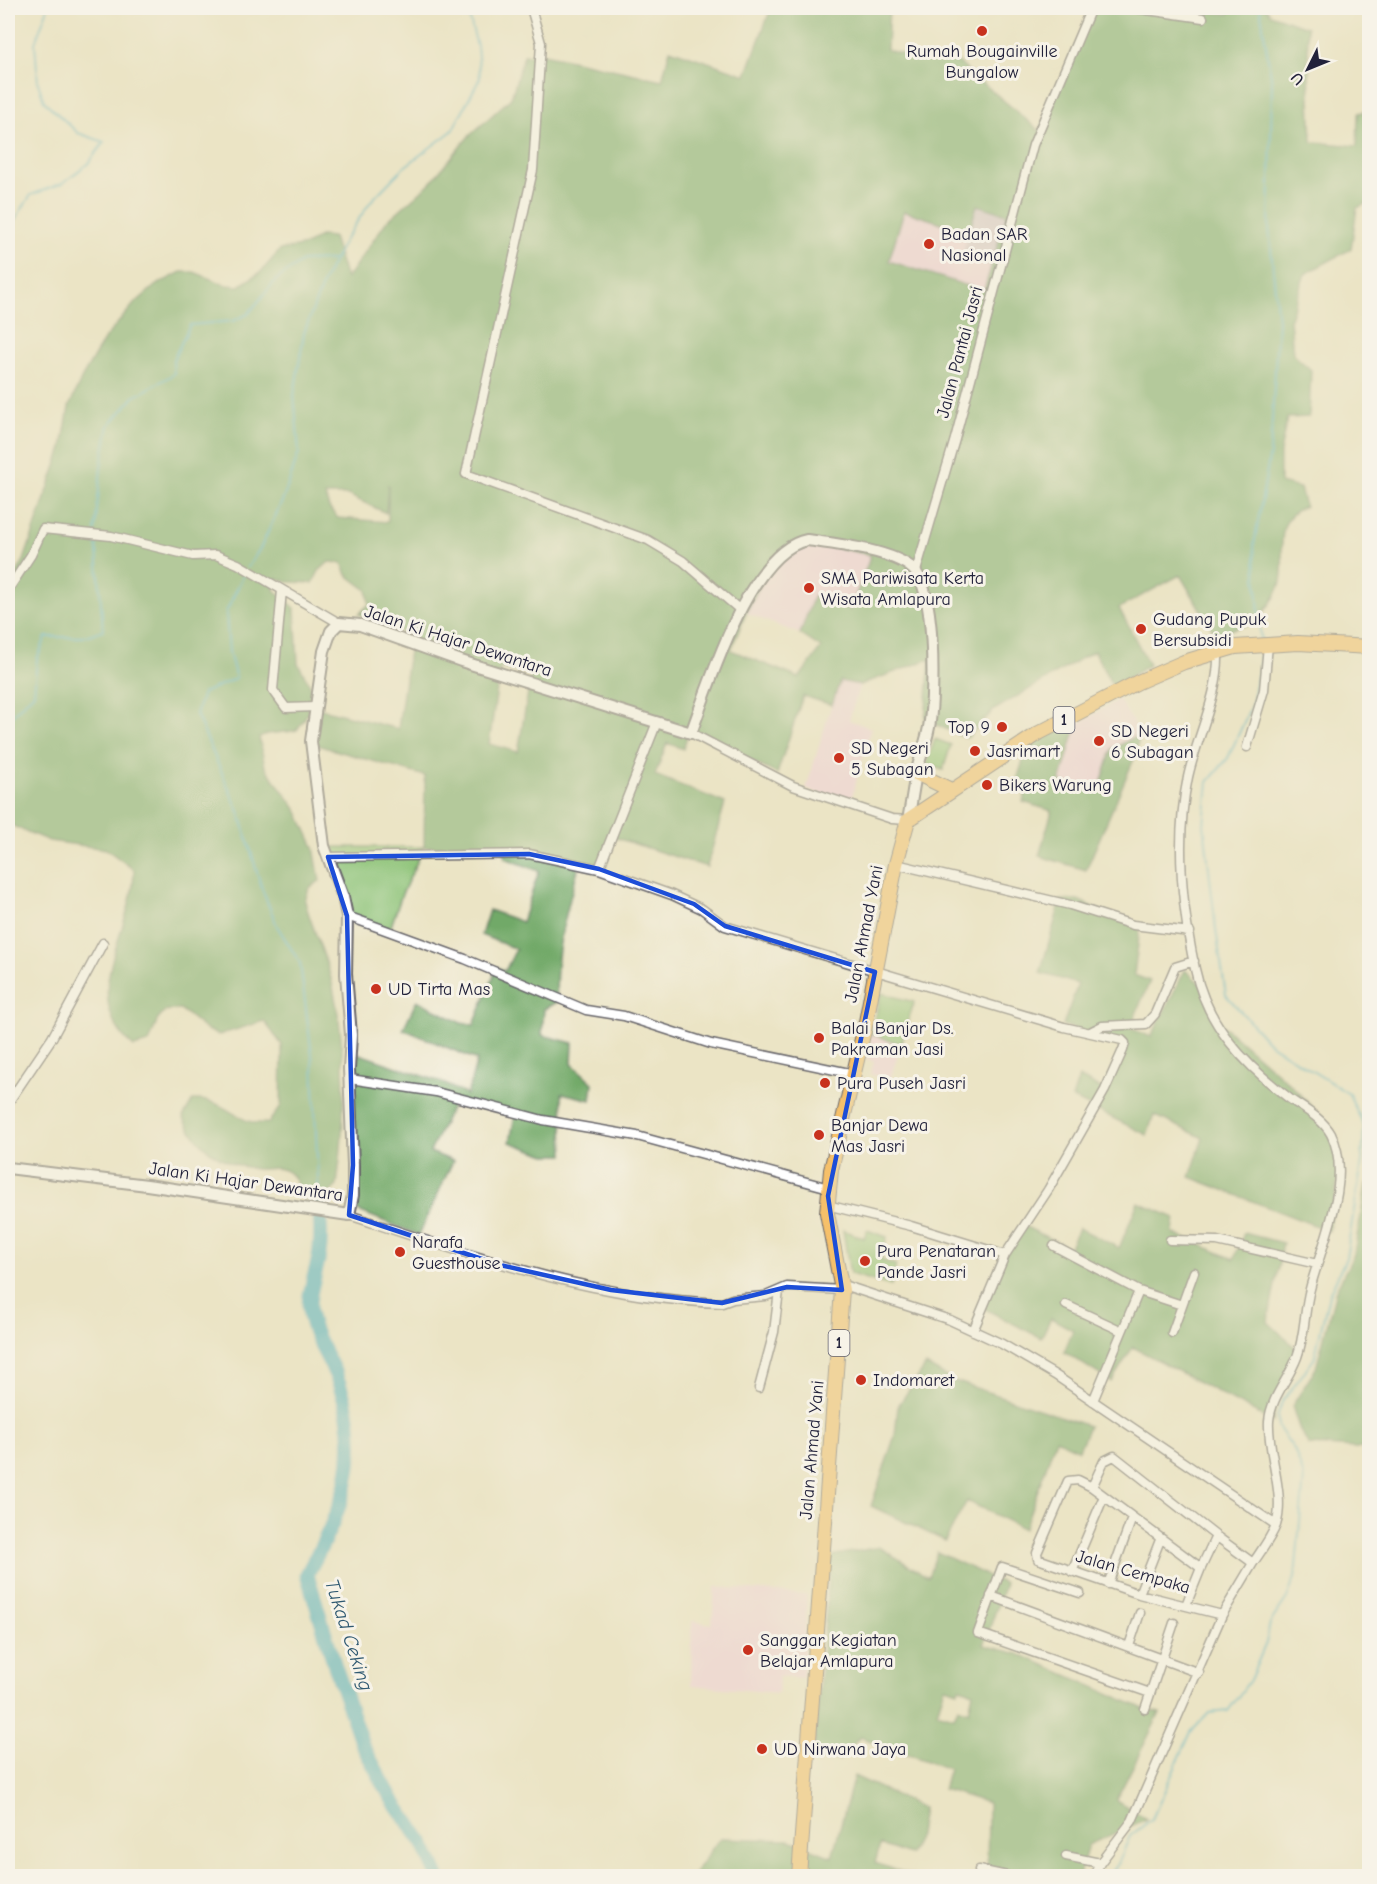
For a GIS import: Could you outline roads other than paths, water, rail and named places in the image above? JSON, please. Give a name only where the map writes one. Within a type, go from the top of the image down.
[{"type":"highway","name":"1","points":[[908,820],[1048,728],[1138,682],[1218,651],[1235,647],[1306,643],[1370,647]]},
{"type":"highway","points":[[916,773],[951,790]]},
{"type":"highway","name":"Jalan Ahmad Yani","points":[[799,1876],[841,1287],[827,1205],[896,864],[908,820]]},
{"type":"street","points":[[531,8],[541,43],[533,170],[466,474],[648,540],[683,561],[740,610]]},
{"type":"street","name":"Jalan Pantai Jasri","points":[[916,571],[955,439],[1033,145],[1091,8]]},
{"type":"street","points":[[1133,8],[1203,18]]},
{"type":"street","points":[[8,590],[31,555],[43,529],[111,536],[193,556],[216,555],[238,564],[339,623]]},
{"type":"street","points":[[814,541],[869,551],[907,564],[916,571],[929,612],[933,666],[930,720],[916,773],[908,820],[892,819],[794,786],[691,734],[740,610],[764,571],[785,550],[797,542],[814,541]]},
{"type":"street","points":[[282,590],[273,690],[286,708],[316,707]]},
{"type":"street","name":"Jalan Ki Hajar Dewantara","points":[[8,1168],[147,1185],[349,1215],[353,1185],[347,916],[343,897],[328,857],[311,753],[311,727],[326,643],[331,631],[339,623],[360,625],[461,661],[691,734]]},
{"type":"street","points":[[1247,747],[1264,690],[1266,645]]},
{"type":"street","points":[[1094,1876],[1100,1863],[1132,1821],[1199,1673],[1222,1615],[1276,1525],[1277,1496],[1269,1421],[1274,1403],[1299,1352],[1310,1290],[1336,1201],[1338,1167],[1331,1134],[1313,1115],[1256,1072],[1228,1041],[1212,1019],[1203,998],[1194,961],[1180,832],[1189,774],[1216,675],[1218,651]]},
{"type":"street","points":[[598,869],[657,722]]},
{"type":"street","points":[[328,857],[529,854],[598,869],[694,904],[725,926],[1064,1027],[1092,1031],[1122,1040],[1125,1043],[1123,1050],[1105,1090],[1048,1190],[1005,1255],[973,1331]]},
{"type":"street","points":[[896,864],[1070,905],[1133,925],[1190,932]]},
{"type":"street","points":[[347,916],[465,958],[586,1010],[624,1016],[711,1044],[854,1074]]},
{"type":"street","points":[[8,1103],[52,1038],[103,943]]},
{"type":"street","points":[[1092,1031],[1102,1026],[1146,1024],[1155,1014],[1175,967],[1194,961]]},
{"type":"street","points":[[350,1078],[463,1097],[581,1128],[652,1140],[829,1188]]},
{"type":"street","points":[[827,1205],[911,1226],[1005,1255]]},
{"type":"street","points":[[349,1215],[500,1265],[611,1290],[722,1303],[733,1299],[766,1296],[787,1287],[841,1287],[950,1320],[1055,1374],[1276,1525]]},
{"type":"street","points":[[1170,1240],[1217,1241],[1317,1264]]},
{"type":"street","points":[[1054,1246],[1138,1292],[1182,1305]]},
{"type":"street","points":[[1173,1333],[1194,1272]]},
{"type":"street","points":[[759,1388],[774,1332],[779,1291]]},
{"type":"street","points":[[1094,1401],[1138,1292]]},
{"type":"street","points":[[1066,1305],[1122,1331]]},
{"type":"street","points":[[1201,1568],[1160,1540],[1092,1487],[1104,1461],[1114,1456],[1253,1563]]},
{"type":"street","name":"Jalan Cempaka","points":[[1092,1487],[1072,1479],[1066,1483],[1037,1557],[1040,1561],[1139,1594],[1222,1615]]},
{"type":"street","points":[[1072,1572],[1104,1496]]},
{"type":"street","points":[[1108,1584],[1132,1518]]},
{"type":"street","points":[[1186,1605],[1216,1536]]},
{"type":"street","points":[[1139,1594],[1160,1540]]},
{"type":"street","points":[[1080,1593],[1002,1567],[978,1633],[1150,1694]]},
{"type":"street","points":[[991,1596],[1199,1673]]},
{"type":"street","points":[[1129,1646],[1140,1613]]},
{"type":"street","points":[[1144,1709],[1174,1623]]},
{"type":"street","points":[[1066,1856],[1100,1863]]},
{"type":"street","points":[[979,1870],[1007,1876]]},
{"type":"waterway","points":[[8,239],[16,218],[31,195],[63,183],[88,164],[104,142],[78,133],[44,101],[38,83],[35,43],[48,8]]},
{"type":"waterway","points":[[248,567],[261,547],[284,497],[299,452],[294,395],[304,333],[324,280],[344,241],[371,201],[403,168],[452,131],[480,78],[477,46],[467,8]]},
{"type":"waterway","points":[[1260,8],[1272,83],[1269,228],[1278,321],[1270,453],[1254,545],[1261,641]]},
{"type":"waterway","points":[[95,531],[101,467],[109,425],[134,397],[174,374],[173,360],[190,325],[233,321],[248,314],[276,280],[302,261],[333,260]]},
{"type":"waterway","points":[[8,719],[34,693],[37,659],[46,637],[83,637],[103,630],[96,537]]},
{"type":"waterway","points":[[245,572],[226,612],[229,652],[236,678],[203,693],[196,714],[240,814],[262,889],[277,926],[300,963],[313,1063],[319,1202]]},
{"type":"waterway","points":[[1109,1876],[1118,1864],[1130,1836],[1152,1819],[1191,1732],[1209,1713],[1228,1711],[1250,1680],[1266,1643],[1270,1623],[1287,1598],[1295,1578],[1304,1477],[1294,1449],[1278,1427],[1278,1414],[1282,1402],[1314,1359],[1329,1295],[1346,1258],[1362,1162],[1364,1126],[1349,1094],[1271,1045],[1226,995],[1204,825],[1208,782],[1228,758],[1253,702],[1262,650]]},
{"type":"waterway","name":"Tukad Ceking","points":[[319,1202],[320,1247],[310,1295],[310,1317],[339,1383],[347,1410],[350,1459],[340,1505],[307,1574],[362,1744],[392,1799],[423,1843],[438,1876]]},
{"type":"place","name":"Rumah Bougainville Bungalow","points":[[982,31]]},
{"type":"place","name":"Badan SAR Nasional","points":[[929,244]]},
{"type":"place","name":"SMA Pariwisata Kerta Wisata Amlapura","points":[[809,588]]},
{"type":"place","name":"Gudang Pupuk Bersubsidi","points":[[1141,629]]},
{"type":"place","name":"Top 9","points":[[1002,727]]},
{"type":"place","name":"SD Negeri 6 Subagan","points":[[1099,741]]},
{"type":"place","name":"Jasrimart","points":[[975,751]]},
{"type":"place","name":"SD Negeri 5 Subagan","points":[[839,758]]},
{"type":"place","name":"Bikers Warung","points":[[987,785]]},
{"type":"place","name":"UD Tirta Mas","points":[[376,989]]},
{"type":"place","name":"Balai Banjar Ds. Pakraman Jasi","points":[[819,1038]]},
{"type":"place","name":"Pura Puseh Jasri","points":[[825,1083]]},
{"type":"place","name":"Banjar Dewa Mas Jasri","points":[[819,1135]]},
{"type":"place","name":"Narafa Guesthouse","points":[[400,1252]]},
{"type":"place","name":"Pura Penataran Pande Jasri","points":[[865,1261]]},
{"type":"place","name":"Indomaret","points":[[861,1380]]},
{"type":"place","name":"Sanggar Kegiatan Belajar Amlapura","points":[[748,1650]]},
{"type":"place","name":"UD Nirwana Jaya","points":[[762,1749]]}]
